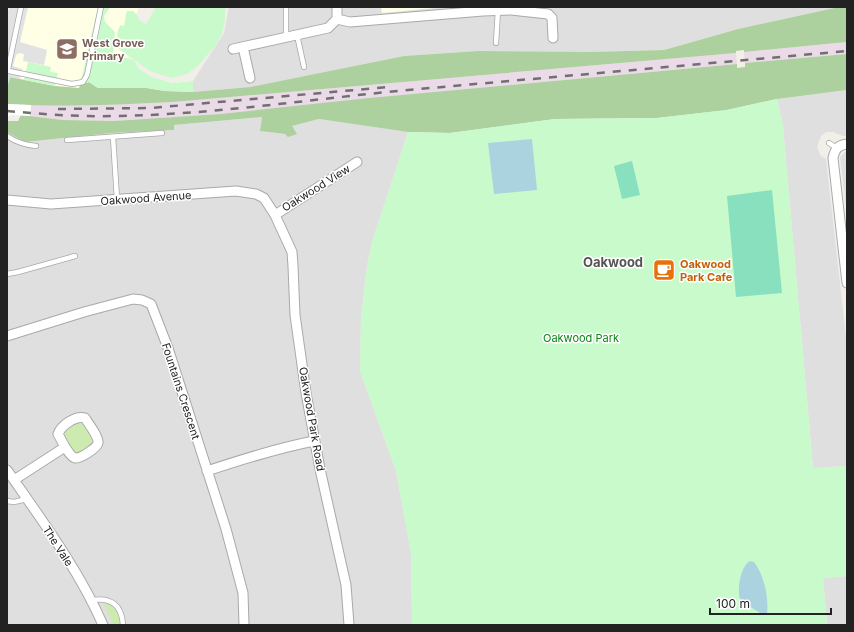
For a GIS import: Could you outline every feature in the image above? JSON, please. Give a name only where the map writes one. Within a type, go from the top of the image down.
[{"type":"street","points":[[233,49],[328,28],[336,19],[337,7]]},
{"type":"street","points":[[336,19],[350,22],[526,9],[548,14],[552,18],[552,38]]},
{"type":"street","points":[[243,46],[250,78]]},
{"type":"street","points":[[847,144],[833,145],[833,158],[847,283]]},
{"type":"street","name":"Oakwood View","points":[[275,215],[357,162]]},
{"type":"street","name":"Oakwood Avenue","points":[[7,200],[51,204],[223,192],[246,192],[256,194],[264,198],[275,215]]},
{"type":"street","name":"Oakwood Park Road","points":[[275,215],[292,252],[295,316],[306,393],[314,441],[346,585],[349,625]]},
{"type":"street","name":"Fountains Crescent","points":[[7,336],[84,312],[133,299],[142,300],[152,304],[168,348],[226,529],[243,593],[244,625]]},
{"type":"street","points":[[77,417],[85,418],[97,438],[98,443],[96,446],[80,458],[76,459],[72,457],[65,447],[58,434],[60,429],[77,417]]},
{"type":"street","points":[[207,471],[252,456],[314,441]]},
{"type":"street","points":[[14,480],[65,447]]},
{"type":"street","name":"The Vale","points":[[7,470],[68,561],[92,600],[102,624]]},
{"type":"lane","points":[[21,7],[8,69],[10,72],[72,84],[83,82],[87,75],[101,7]]},
{"type":"lane","points":[[286,7],[286,37]]},
{"type":"lane","points":[[496,43],[498,10]]},
{"type":"lane","points":[[297,35],[304,67]]},
{"type":"lane","points":[[67,140],[162,133]]},
{"type":"lane","points":[[7,136],[27,146],[36,146]]},
{"type":"lane","points":[[112,137],[117,200]]},
{"type":"lane","points":[[7,274],[75,256]]},
{"type":"lane","points":[[7,501],[14,502],[27,499]]},
{"type":"lane","points":[[92,600],[101,598],[118,607],[123,614],[123,625]]},
{"type":"shaded area","name":"West Grove Primary","points":[[7,7],[139,7],[127,40],[128,58],[134,60],[139,69],[152,77],[172,83],[193,81],[148,93],[7,85]]},
{"type":"shaded area","points":[[9,7],[28,7],[20,42],[47,50],[44,65],[23,61],[24,54],[19,53],[16,55],[13,66],[22,69],[20,79],[10,77],[7,84],[7,16]]},
{"type":"shaded area","points":[[229,7],[839,7],[738,29],[664,50],[591,52],[478,51],[404,56],[250,87],[193,92],[193,81],[224,33]]},
{"type":"shaded area","points":[[381,7],[446,7],[382,13]]},
{"type":"shaded area","points":[[847,42],[847,54],[745,63],[744,52]]},
{"type":"shaded area","points":[[736,53],[737,64],[414,94],[220,114],[114,121],[63,120],[30,116],[31,105],[104,105],[173,102]]},
{"type":"shaded area","points":[[847,90],[847,136],[833,132],[826,132],[821,136],[817,147],[821,156],[826,159],[847,346],[847,466],[813,468],[783,126],[777,99]]},
{"type":"shaded area","points":[[262,117],[260,131],[285,134],[292,126],[319,119],[408,132],[372,242],[367,266],[361,319],[360,371],[396,471],[411,553],[412,625],[7,625],[7,132],[25,142],[111,133],[174,130],[174,125]]},
{"type":"shaded area","points":[[847,151],[847,215],[840,157]]},
{"type":"shaded area","points":[[847,576],[847,625],[827,625],[823,578]]},
{"type":"green space","points":[[98,7],[110,7],[104,16],[105,22],[115,32],[113,54],[134,60],[139,69],[152,77],[172,83],[193,81],[193,92],[165,91],[147,88],[98,88],[89,82],[80,85]]},
{"type":"green space","points":[[156,7],[225,7],[225,20],[222,34],[216,45],[198,66],[187,74],[171,78],[150,71],[119,49],[117,36],[118,30],[121,25],[124,26],[127,11],[133,11],[139,20],[146,24]]},
{"type":"green space","points":[[839,7],[847,7],[847,42],[173,102],[90,105],[7,104],[7,84],[10,77],[55,86],[79,88],[80,85],[89,82],[98,88],[147,88],[165,91],[193,92],[250,87],[404,56],[478,51],[591,52],[664,50],[738,29]]},
{"type":"green space","points":[[847,54],[847,90],[777,99],[727,110],[657,118],[555,119],[450,133],[408,132],[319,119],[292,126],[297,134],[288,137],[285,134],[260,131],[262,117],[174,125],[174,130],[111,133],[25,142],[7,132],[7,121],[18,121],[21,115],[63,120],[114,121],[220,114],[369,98],[737,64],[737,68],[745,67],[745,63]]},
{"type":"green space","points":[[28,62],[51,67],[50,72],[58,73],[55,86],[24,80]]},
{"type":"green space","name":"Oakwood Park","points":[[777,99],[783,126],[813,468],[847,466],[847,576],[823,578],[827,625],[412,625],[411,553],[396,471],[360,371],[361,319],[367,266],[372,242],[408,132],[450,133],[555,119],[657,118],[727,110]]},
{"type":"green space","points":[[632,161],[640,195],[622,199],[614,166]]},
{"type":"green space","points":[[772,190],[782,293],[736,297],[727,196]]},
{"type":"green space","points":[[77,420],[84,421],[95,438],[94,445],[81,455],[75,454],[63,437],[63,431]]},
{"type":"green space","points":[[103,602],[110,603],[118,608],[122,625],[113,625]]},
{"type":"water","points":[[532,139],[537,190],[494,194],[488,143]]},
{"type":"water","points":[[750,561],[754,562],[761,573],[765,586],[767,614],[763,615],[740,600],[740,579],[744,568]]},
{"type":"pier","points":[[7,104],[31,105],[30,116],[7,115]]},
{"type":"railway","points":[[7,111],[100,116],[187,113],[408,90],[847,51]]},
{"type":"railway","points":[[58,109],[151,108],[389,87]]},
{"type":"place","name":"West Grove Primary","points":[[67,49]]},
{"type":"place","name":"Oakwood Park Cafe","points":[[664,270]]},
{"type":"district","name":"Oakwood","points":[[613,262]]}]
